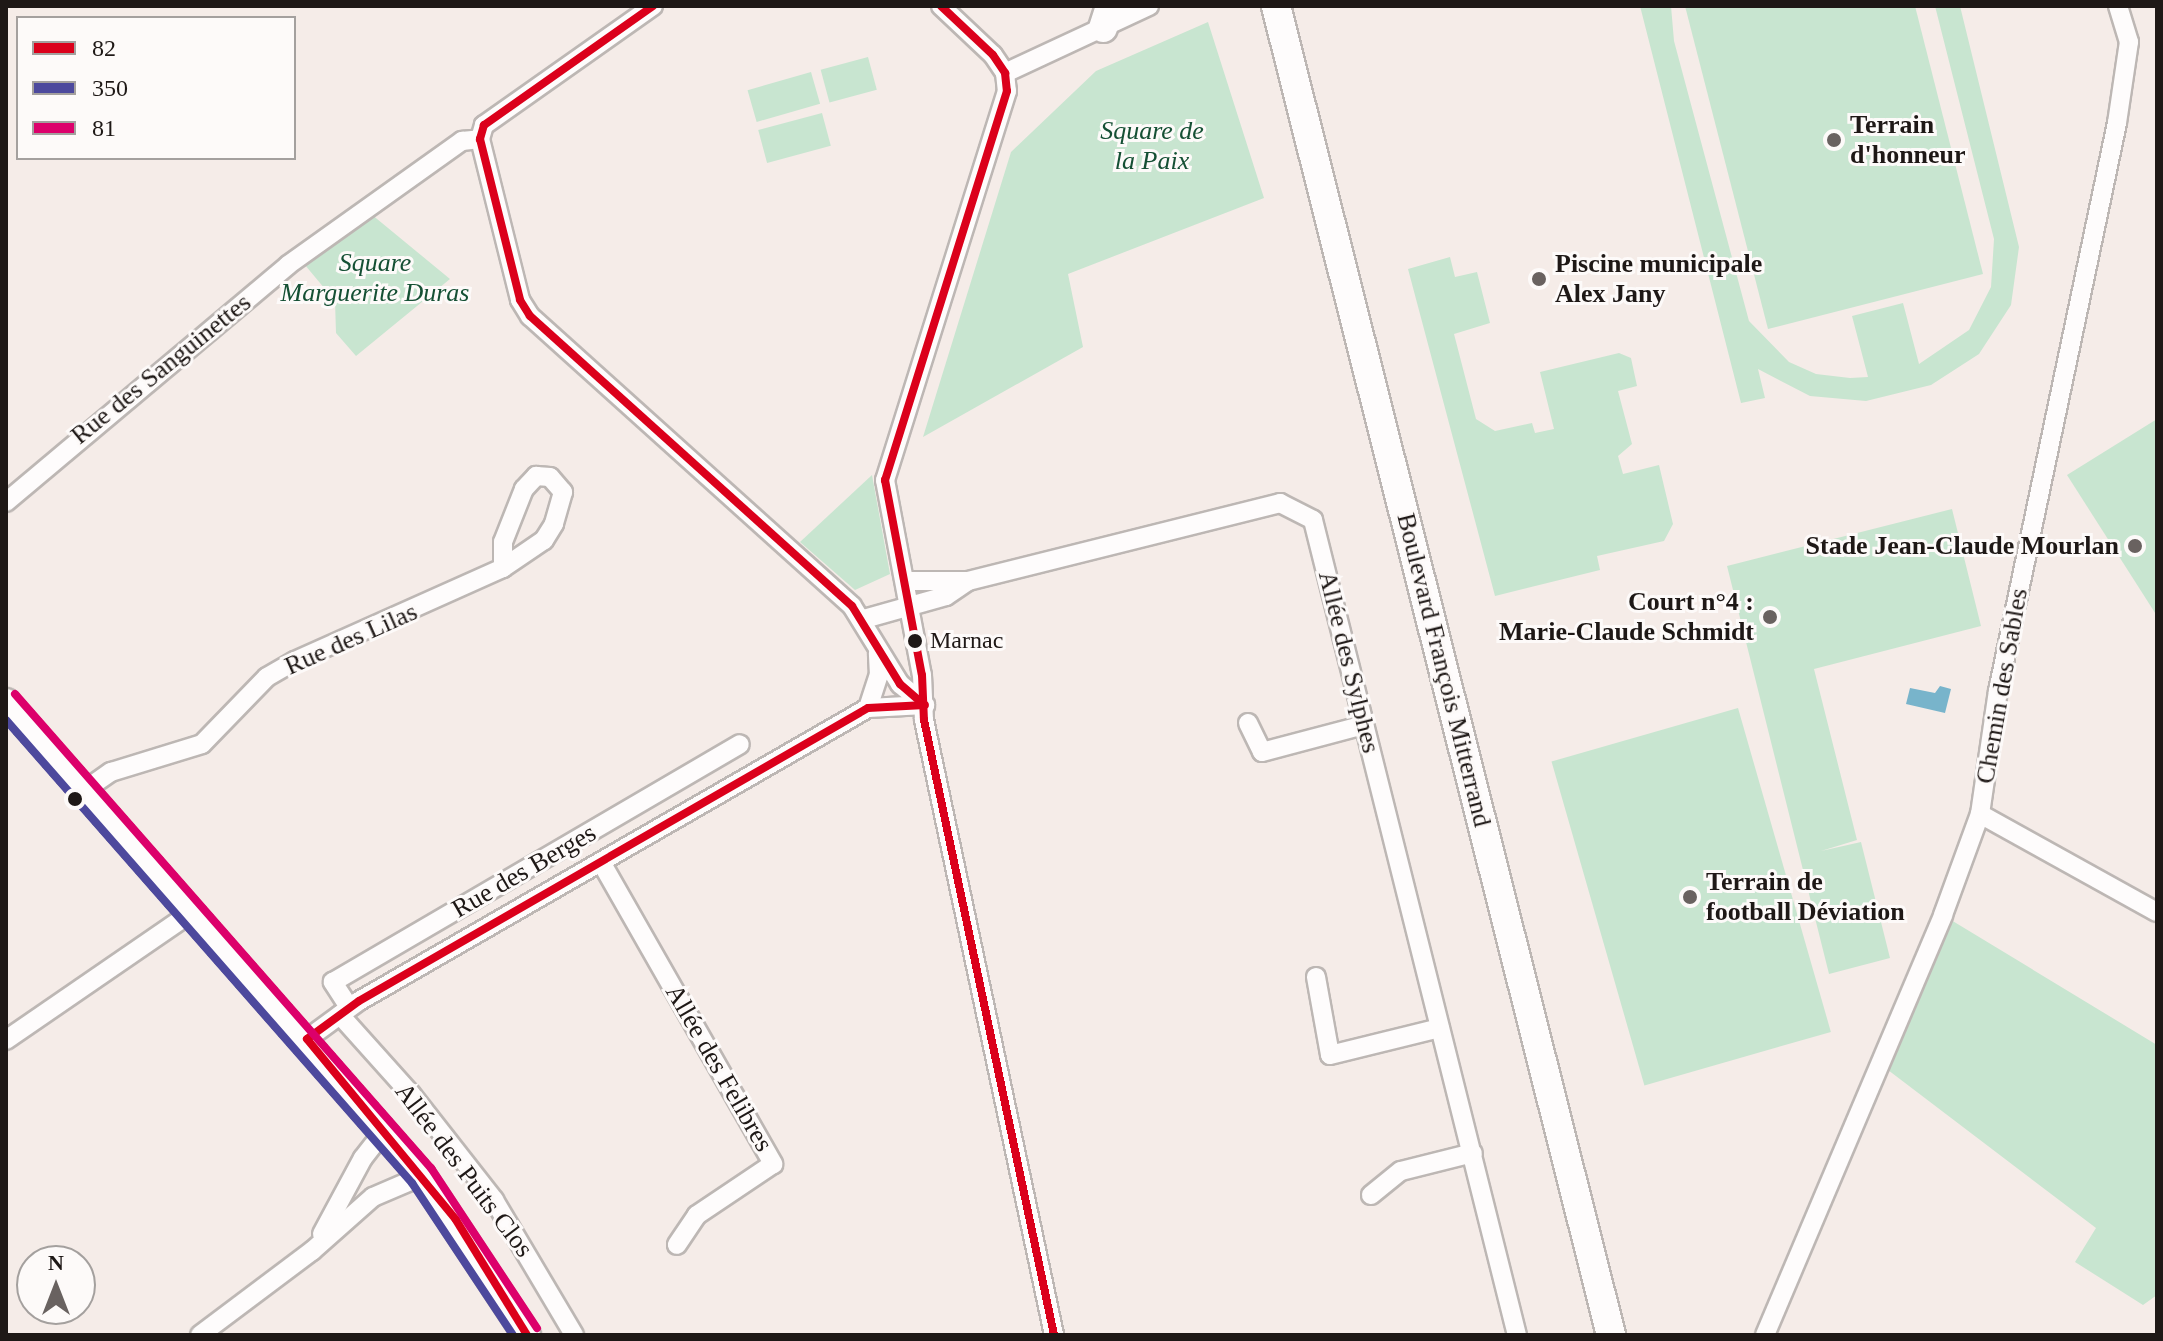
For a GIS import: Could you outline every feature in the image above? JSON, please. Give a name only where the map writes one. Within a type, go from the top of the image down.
[{"type":"main road","name":"Boulevard François Mitterrand","points":[[1276,6],[1611,1335]]},
{"type":"main road","points":[[6,702],[191,913],[307,1039],[422,1176],[527,1335]]},
{"type":"street","points":[[653,6],[484,125],[480,139],[514,279],[530,316],[864,619],[878,651],[900,684],[925,705]]},
{"type":"street","points":[[941,6],[1005,73]]},
{"type":"street","points":[[1005,73],[1106,17],[1149,6]]},
{"type":"street","name":"Chemin des Sables","points":[[1765,1335],[1943,915],[1980,814],[1998,691],[2117,123],[2129,42],[2118,6]]},
{"type":"street","points":[[1005,73],[1000,118],[885,480],[925,705],[1054,1335]]},
{"type":"street","name":"Rue des Sanguinettes","points":[[6,502],[288,265],[462,141],[480,139]]},
{"type":"street","name":"Rue des Lilas","points":[[85,790],[111,772],[202,744],[267,677],[295,661],[503,568],[544,540],[554,524],[563,492],[550,477],[536,476],[524,489],[503,542],[503,568]]},
{"type":"street","name":"Allée des Sylphes","points":[[864,619],[910,608],[968,581],[1280,503],[1313,520],[1517,1335]]},
{"type":"street","name":"Allée des Sylphes","points":[[905,581],[968,581]]},
{"type":"street","points":[[878,651],[879,675],[868,708],[925,705]]},
{"type":"street","name":"Rue des Berges","points":[[307,1039],[344,1011],[868,708]]},
{"type":"street","points":[[1248,723],[1262,752],[1364,725]]},
{"type":"street","name":"Rue des Berges","points":[[344,1011],[333,982],[740,744]]},
{"type":"street","points":[[1980,814],[2157,912]]},
{"type":"street","name":"Allée des Felibres","points":[[601,862],[773,1164],[697,1215],[677,1245]]},
{"type":"street","points":[[6,1040],[191,913]]},
{"type":"street","points":[[1316,977],[1330,1055],[1440,1028]]},
{"type":"street","name":"Allée des Puits Clos","points":[[344,1011],[494,1200],[574,1335]]},
{"type":"street","points":[[312,1251],[363,1158],[384,1131]]},
{"type":"street","points":[[1371,1195],[1401,1171],[1473,1153]]},
{"type":"street","points":[[200,1335],[312,1251],[373,1197],[422,1176]]},
{"type":"green space","points":[[1640,6],[1671,6],[1674,41],[1749,321],[1789,362],[1816,374],[1850,378],[1868,377],[1852,316],[1903,303],[1919,364],[1969,330],[1991,287],[1994,239],[1935,6],[1960,6],[2019,247],[2011,305],[1979,354],[1931,385],[1866,401],[1810,396],[1758,369],[1765,398],[1741,403]]},
{"type":"green space","name":"Terrain d'honneur","points":[[1685,6],[1915,6],[1983,274],[1768,329]]},
{"type":"green space","name":"Square de la Paix","points":[[1208,22],[1264,198],[1068,274],[1083,347],[923,437],[1011,152],[1096,71]]},
{"type":"green space","points":[[868,57],[877,90],[829,103],[821,70]]},
{"type":"green space","points":[[811,72],[820,104],[757,122],[748,90]]},
{"type":"green space","points":[[822,113],[831,146],[767,163],[758,130]]},
{"type":"green space","name":"Square Marguerite Duras","points":[[371,214],[450,279],[356,356],[336,333],[335,301],[305,265]]},
{"type":"green space","points":[[1450,257],[1455,277],[1477,272],[1490,323],[1454,334],[1476,419],[1495,431],[1532,423],[1535,433],[1554,429],[1540,372],[1619,353],[1631,358],[1637,386],[1618,391],[1632,444],[1618,456],[1623,474],[1659,465],[1673,524],[1664,541],[1597,556],[1600,570],[1495,596],[1408,269]]},
{"type":"green space","name":"Stade Jean-Claude Mourlan","points":[[2157,419],[2157,616],[2067,475]]},
{"type":"green space","points":[[872,475],[890,574],[855,590],[800,542]]},
{"type":"green space","points":[[1952,509],[1981,626],[1814,669],[1857,840],[1821,851],[1861,842],[1890,958],[1829,974],[1727,566]]},
{"type":"green space","name":"Terrain de football Déviation","points":[[1738,708],[1831,1032],[1644,1085],[1552,761]]},
{"type":"green space","points":[[1951,920],[2157,1045],[2157,1295],[2143,1305],[2075,1262],[2096,1228],[1888,1070]]},
{"type":"water","points":[[1940,686],[1951,689],[1945,713],[1906,704],[1910,688],[1935,693]]},
{"type":"transit line","name":"82","points":[[653,6],[484,125],[480,139],[520,300],[530,316],[852,606],[900,684],[917,699]]},
{"type":"transit line","name":"82","points":[[941,6],[993,55],[1005,73],[1007,91],[885,480],[922,675],[924,720],[1054,1335]]},
{"type":"transit line","name":"81","points":[[15,694],[431,1168],[537,1328]]},
{"type":"transit line","name":"82","points":[[307,1039],[359,1001],[868,708],[925,705]]},
{"type":"transit line","name":"350","points":[[6,720],[412,1183],[513,1335]]},
{"type":"transit line","name":"82","points":[[307,1039],[456,1220],[527,1335]]},
{"type":"place","name":"Terrain d'honneur","points":[[1834,140]]},
{"type":"place","name":"Piscine municipale Alex Jany","points":[[1539,279]]},
{"type":"place","name":"Stade Jean-Claude Mourlan","points":[[2135,546]]},
{"type":"place","name":"Court n°4 : Marie-Claude Schmidt","points":[[1770,617]]},
{"type":"place","name":"Marnac","points":[[915,641]]},
{"type":"place","name":"Terrain de football Déviation","points":[[1690,897]]}]
